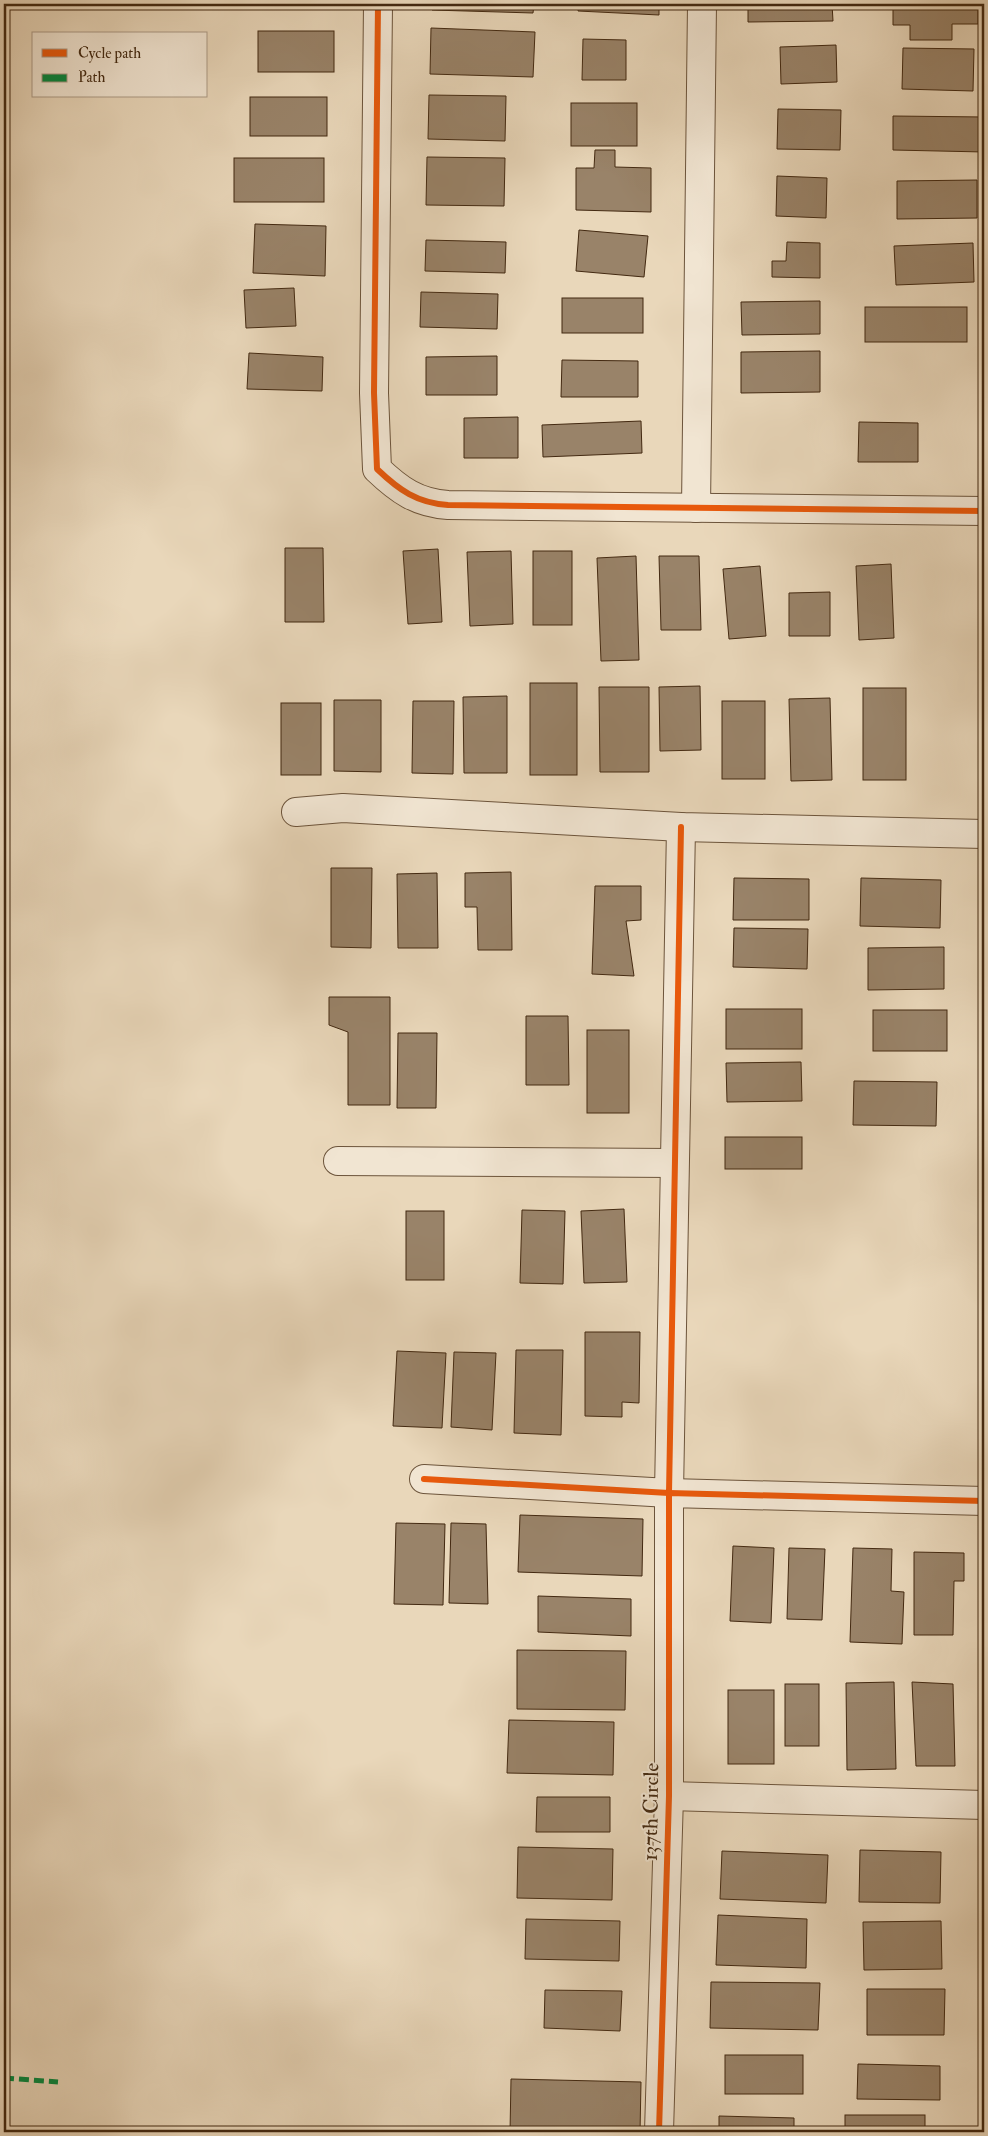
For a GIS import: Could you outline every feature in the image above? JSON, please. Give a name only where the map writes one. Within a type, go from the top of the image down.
[{"type":"street","points":[[378,4],[374,393],[376,469],[397,488],[429,504],[984,512]]},
{"type":"street","points":[[696,508],[702,4]]},
{"type":"street","points":[[296,812],[343,808],[681,826],[984,834]]},
{"type":"street","name":"137th Circle","points":[[659,2132],[669,1796],[669,1493],[681,826]]},
{"type":"street","points":[[338,1161],[674,1163]]},
{"type":"street","points":[[424,1479],[669,1493],[984,1501]]},
{"type":"street","points":[[669,1796],[984,1805]]},
{"type":"building","points":[[256,4],[336,4],[336,9],[256,8]]},
{"type":"building","points":[[432,4],[534,4],[533,13],[432,10]]},
{"type":"building","points":[[579,4],[659,4],[659,15],[578,11]]},
{"type":"building","points":[[748,4],[832,4],[833,21],[748,22]]},
{"type":"building","points":[[893,4],[978,4],[978,24],[952,24],[952,40],[910,40],[910,25],[893,25]]},
{"type":"building","points":[[431,28],[535,32],[533,77],[430,74]]},
{"type":"building","points":[[258,31],[334,31],[334,72],[258,72]]},
{"type":"building","points":[[583,39],[626,40],[626,80],[582,80]]},
{"type":"building","points":[[836,45],[837,82],[781,84],[780,47]]},
{"type":"building","points":[[903,48],[974,49],[973,91],[902,89]]},
{"type":"building","points":[[429,95],[506,96],[505,141],[428,139]]},
{"type":"building","points":[[250,97],[327,97],[327,136],[250,136]]},
{"type":"building","points":[[571,103],[637,103],[637,146],[571,146]]},
{"type":"building","points":[[778,109],[841,110],[840,150],[777,149]]},
{"type":"building","points":[[893,116],[984,117],[984,152],[893,150]]},
{"type":"building","points":[[595,150],[615,150],[615,167],[651,168],[651,212],[576,210],[576,168],[594,168]]},
{"type":"building","points":[[427,157],[505,158],[504,206],[426,205]]},
{"type":"building","points":[[234,158],[324,158],[324,202],[234,202]]},
{"type":"building","points":[[777,176],[827,178],[826,218],[776,216]]},
{"type":"building","points":[[977,180],[977,218],[897,219],[897,181]]},
{"type":"building","points":[[255,224],[326,226],[325,276],[253,273]]},
{"type":"building","points":[[579,230],[648,236],[644,277],[576,271]]},
{"type":"building","points":[[426,240],[506,242],[505,273],[425,271]]},
{"type":"building","points":[[787,242],[820,243],[820,278],[772,277],[772,261],[786,261]]},
{"type":"building","points":[[973,243],[974,282],[896,285],[894,246]]},
{"type":"building","points":[[294,288],[296,326],[246,328],[244,290]]},
{"type":"building","points":[[421,292],[498,294],[497,329],[420,327]]},
{"type":"building","points":[[562,298],[643,298],[643,333],[562,333]]},
{"type":"building","points":[[820,301],[820,334],[742,335],[741,302]]},
{"type":"building","points":[[865,307],[967,307],[967,342],[865,342]]},
{"type":"building","points":[[820,351],[820,392],[741,393],[741,352]]},
{"type":"building","points":[[249,353],[323,357],[322,391],[247,389]]},
{"type":"building","points":[[497,356],[497,395],[426,395],[426,357]]},
{"type":"building","points":[[562,360],[638,361],[638,397],[561,397]]},
{"type":"building","points":[[518,417],[518,458],[464,458],[464,418]]},
{"type":"building","points":[[641,421],[642,453],[543,457],[542,425]]},
{"type":"building","points":[[859,422],[918,423],[918,462],[858,462]]},
{"type":"building","points":[[285,548],[323,548],[324,622],[285,622]]},
{"type":"building","points":[[438,549],[442,622],[408,624],[403,551]]},
{"type":"building","points":[[511,551],[513,624],[470,626],[467,552]]},
{"type":"building","points":[[533,551],[572,551],[572,625],[533,625]]},
{"type":"building","points":[[636,556],[639,660],[601,661],[597,558]]},
{"type":"building","points":[[659,556],[699,556],[701,630],[661,630]]},
{"type":"building","points":[[891,564],[894,638],[859,640],[856,566]]},
{"type":"building","points":[[760,566],[766,636],[729,639],[723,569]]},
{"type":"building","points":[[830,592],[830,636],[789,636],[789,593]]},
{"type":"building","points":[[530,683],[577,683],[577,775],[530,775]]},
{"type":"building","points":[[700,686],[701,750],[660,751],[659,687]]},
{"type":"building","points":[[599,687],[649,687],[649,772],[600,772]]},
{"type":"building","points":[[863,688],[906,688],[906,780],[863,780]]},
{"type":"building","points":[[507,696],[507,773],[464,773],[463,697]]},
{"type":"building","points":[[830,698],[832,780],[791,781],[789,699]]},
{"type":"building","points":[[334,700],[381,700],[381,772],[334,771]]},
{"type":"building","points":[[413,701],[454,701],[453,774],[412,773]]},
{"type":"building","points":[[722,701],[765,701],[765,779],[722,779]]},
{"type":"building","points":[[281,703],[321,703],[321,775],[281,775]]},
{"type":"building","points":[[331,868],[372,868],[371,948],[331,947]]},
{"type":"building","points":[[511,872],[512,950],[478,950],[477,907],[465,907],[465,873]]},
{"type":"building","points":[[437,873],[438,948],[398,948],[397,874]]},
{"type":"building","points":[[734,878],[809,879],[809,920],[733,920]]},
{"type":"building","points":[[861,878],[941,880],[940,928],[860,926]]},
{"type":"building","points":[[595,886],[641,886],[641,920],[626,921],[634,976],[592,974]]},
{"type":"building","points":[[734,928],[808,929],[807,969],[733,967]]},
{"type":"building","points":[[944,947],[944,989],[868,990],[868,948]]},
{"type":"building","points":[[329,997],[390,997],[390,1105],[348,1105],[348,1032],[329,1025]]},
{"type":"building","points":[[726,1009],[802,1009],[802,1049],[726,1049]]},
{"type":"building","points":[[873,1010],[947,1010],[947,1051],[873,1051]]},
{"type":"building","points":[[526,1016],[568,1016],[569,1085],[526,1085]]},
{"type":"building","points":[[587,1030],[629,1030],[629,1113],[587,1113]]},
{"type":"building","points":[[398,1033],[437,1033],[436,1108],[397,1108]]},
{"type":"building","points":[[801,1062],[802,1101],[727,1102],[726,1063]]},
{"type":"building","points":[[854,1081],[937,1082],[936,1126],[853,1125]]},
{"type":"building","points":[[725,1137],[802,1137],[802,1169],[725,1169]]},
{"type":"building","points":[[624,1209],[627,1282],[584,1283],[581,1211]]},
{"type":"building","points":[[522,1210],[565,1211],[563,1284],[520,1283]]},
{"type":"building","points":[[406,1211],[444,1211],[444,1280],[406,1280]]},
{"type":"building","points":[[585,1332],[640,1332],[639,1403],[622,1402],[622,1417],[585,1416]]},
{"type":"building","points":[[516,1350],[563,1350],[561,1435],[514,1433]]},
{"type":"building","points":[[397,1351],[446,1353],[442,1428],[393,1426]]},
{"type":"building","points":[[454,1352],[496,1353],[492,1430],[451,1427]]},
{"type":"building","points":[[520,1515],[643,1519],[642,1576],[518,1572]]},
{"type":"building","points":[[396,1523],[445,1524],[443,1605],[394,1604]]},
{"type":"building","points":[[451,1523],[486,1524],[488,1604],[449,1603]]},
{"type":"building","points":[[733,1546],[774,1548],[771,1623],[730,1621]]},
{"type":"building","points":[[789,1548],[825,1549],[822,1620],[787,1619]]},
{"type":"building","points":[[853,1548],[892,1549],[891,1591],[904,1592],[902,1644],[850,1642]]},
{"type":"building","points":[[914,1552],[964,1553],[964,1581],[954,1581],[953,1635],[914,1635]]},
{"type":"building","points":[[538,1596],[631,1599],[631,1636],[538,1632]]},
{"type":"building","points":[[517,1650],[626,1651],[625,1710],[517,1709]]},
{"type":"building","points":[[894,1682],[896,1769],[847,1770],[846,1683]]},
{"type":"building","points":[[912,1682],[953,1684],[955,1766],[916,1766]]},
{"type":"building","points":[[785,1684],[819,1684],[819,1746],[785,1746]]},
{"type":"building","points":[[728,1690],[774,1690],[774,1764],[728,1764]]},
{"type":"building","points":[[509,1720],[614,1722],[613,1775],[507,1773]]},
{"type":"building","points":[[537,1797],[610,1797],[610,1832],[536,1832]]},
{"type":"building","points":[[518,1847],[613,1849],[612,1900],[517,1898]]},
{"type":"building","points":[[860,1850],[941,1852],[940,1903],[859,1902]]},
{"type":"building","points":[[722,1851],[828,1855],[826,1903],[720,1899]]},
{"type":"building","points":[[718,1915],[807,1919],[806,1968],[716,1965]]},
{"type":"building","points":[[526,1919],[620,1921],[619,1961],[525,1959]]},
{"type":"building","points":[[941,1921],[942,1969],[864,1970],[863,1922]]},
{"type":"building","points":[[711,1982],[820,1983],[818,2030],[710,2028]]},
{"type":"building","points":[[867,1989],[945,1989],[944,2035],[867,2035]]},
{"type":"building","points":[[545,1990],[622,1991],[620,2031],[544,2028]]},
{"type":"building","points":[[725,2055],[803,2055],[803,2094],[725,2094]]},
{"type":"building","points":[[858,2064],[940,2066],[940,2100],[857,2099]]},
{"type":"building","points":[[511,2079],[641,2082],[640,2132],[510,2132]]},
{"type":"building","points":[[845,2115],[925,2115],[925,2132],[845,2132]]},
{"type":"building","points":[[719,2116],[794,2118],[794,2132],[719,2132]]},
{"type":"marked path","points":[[4,2078],[58,2082]]},
{"type":"cycle path","points":[[378,4],[374,393],[377,469],[393,483],[418,498],[437,504],[448,505],[984,511]]},
{"type":"cycle path","points":[[424,1479],[669,1493],[681,827]]},
{"type":"cycle path","points":[[659,2132],[669,1796],[669,1493],[984,1501]]}]
